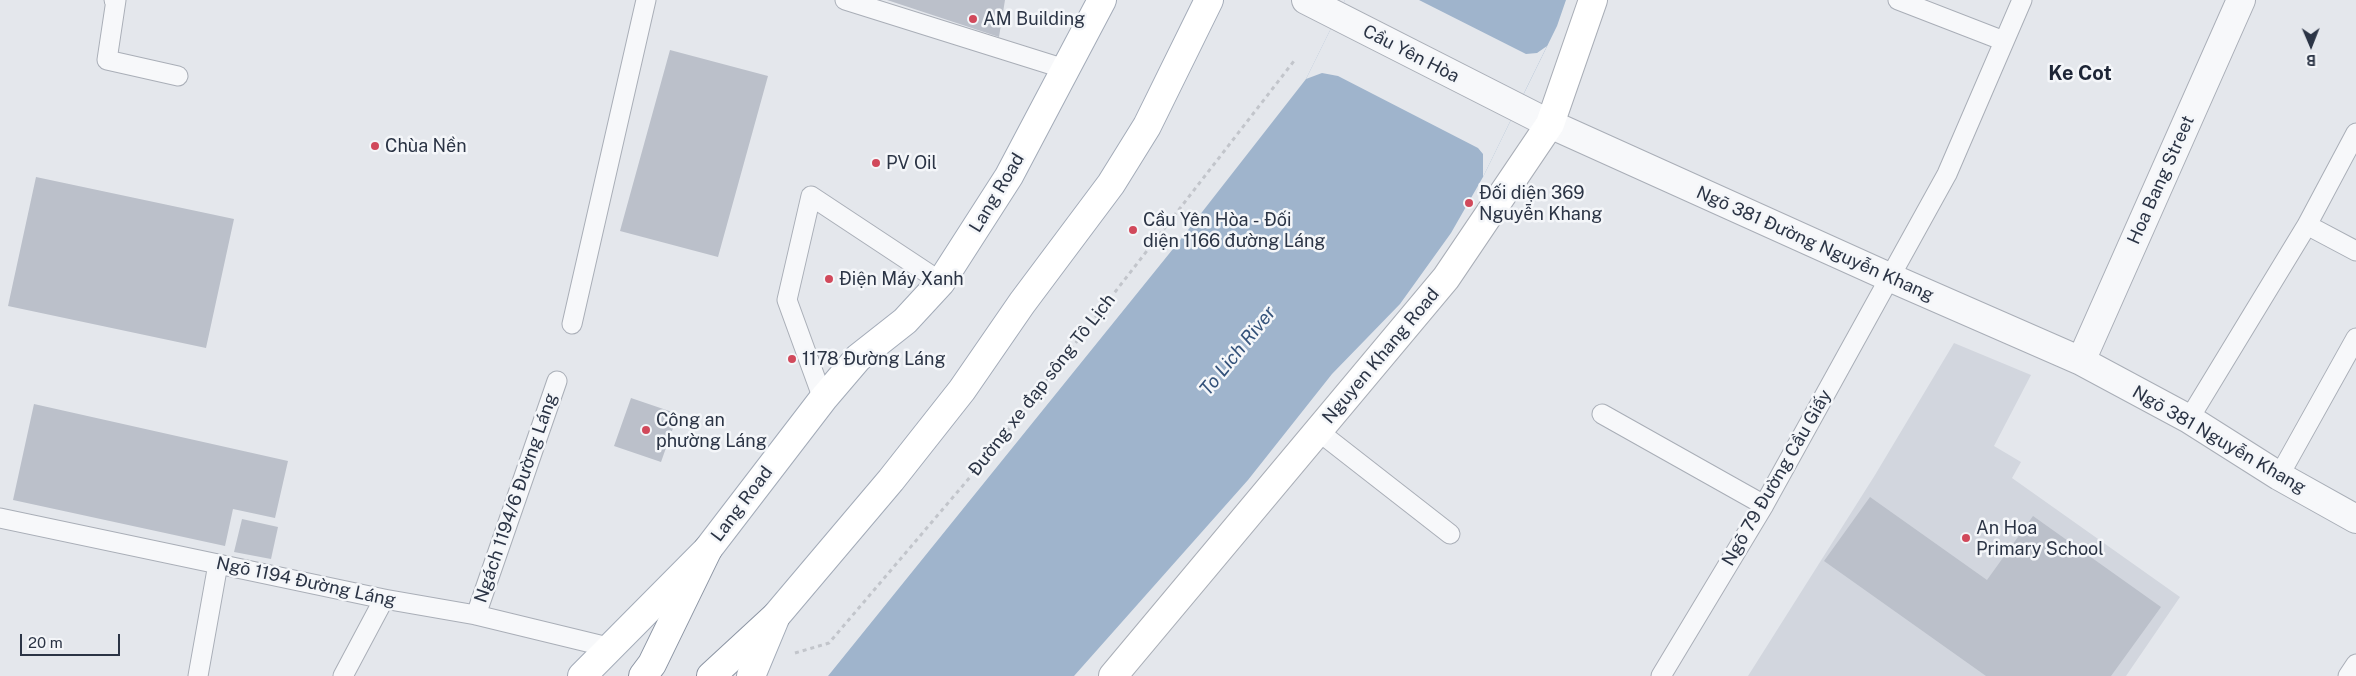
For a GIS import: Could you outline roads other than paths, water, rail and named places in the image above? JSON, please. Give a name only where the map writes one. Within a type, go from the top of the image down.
[{"type":"main road","name":"Lang Road","points":[[582,676],[612,648],[708,549],[823,399],[858,358],[906,321],[941,282],[1008,176],[1102,0]]},
{"type":"main road","points":[[711,676],[776,616],[891,480],[956,398],[1022,303],[1111,184],[1146,126],[1209,0]]},
{"type":"main road","name":"Nguyen Khang Road","points":[[1113,676],[1446,278],[1550,124],[1593,0]]},
{"type":"main road","points":[[643,676],[652,664],[708,549]]},
{"type":"main road","points":[[754,670],[776,616]]},
{"type":"street","name":"Cầu Yên Hòa","points":[[1306,0],[1550,124]]},
{"type":"street","name":"Hoa Bang Street","points":[[2081,360],[2241,0]]},
{"type":"street","name":"Ngõ 381 Đường Nguyễn Khang","points":[[1550,124],[1889,278],[2081,360]]},
{"type":"street","name":"Ngõ 381 Nguyễn Khang","points":[[2081,360],[2189,419],[2279,476],[2356,519]]},
{"type":"lane","points":[[115,0],[107,60],[178,76]]},
{"type":"lane","points":[[572,324],[646,0]]},
{"type":"lane","points":[[845,0],[1065,69]]},
{"type":"lane","points":[[1898,0],[2004,41]]},
{"type":"lane","name":"Ngõ 79 Đường Cầu Giấy","points":[[1661,676],[1764,504],[1947,174],[2022,0]]},
{"type":"lane","points":[[2189,419],[2308,225],[2356,133]]},
{"type":"lane","points":[[823,399],[786,300],[811,196],[941,282]]},
{"type":"lane","points":[[2308,225],[2356,251]]},
{"type":"lane","points":[[2279,476],[2356,338]]},
{"type":"lane","name":"Ngách 1194/6 Đường Láng","points":[[476,615],[557,381]]},
{"type":"lane","points":[[1602,414],[1764,504]]},
{"type":"lane","points":[[1318,432],[1450,534]]},
{"type":"lane","name":"Ngõ 1194 Đường Láng","points":[[0,518],[384,599],[476,615],[612,648]]},
{"type":"lane","points":[[198,676],[218,564]]},
{"type":"lane","points":[[343,676],[384,599]]},
{"type":"lane","points":[[2348,676],[2356,664]]},
{"type":"water","name":"To Lich River","points":[[1345,0],[1566,0],[1557,26],[1483,177],[1451,233],[1400,304],[1332,374],[1248,480],[1074,676],[828,676],[1181,239],[1306,79]]},
{"type":"place","name":"AM Building","points":[[973,19]]},
{"type":"place","name":"Chùa Nền","points":[[375,146]]},
{"type":"place","name":"PV Oil","points":[[876,163]]},
{"type":"place","name":"Đối diện 369 Nguyễn Khang","points":[[1469,203]]},
{"type":"place","name":"Cầu Yên Hòa - Đối diện 1166 đường Láng","points":[[1133,230]]},
{"type":"place","name":"Điện Máy Xanh","points":[[829,279]]},
{"type":"place","name":"1178 Đường Láng","points":[[792,359]]},
{"type":"place","name":"Công an phường Láng","points":[[646,430]]},
{"type":"place","name":"An Hoa Primary School","points":[[1966,538]]},
{"type":"district","name":"Ke Cot","points":[[2080,74]]}]
